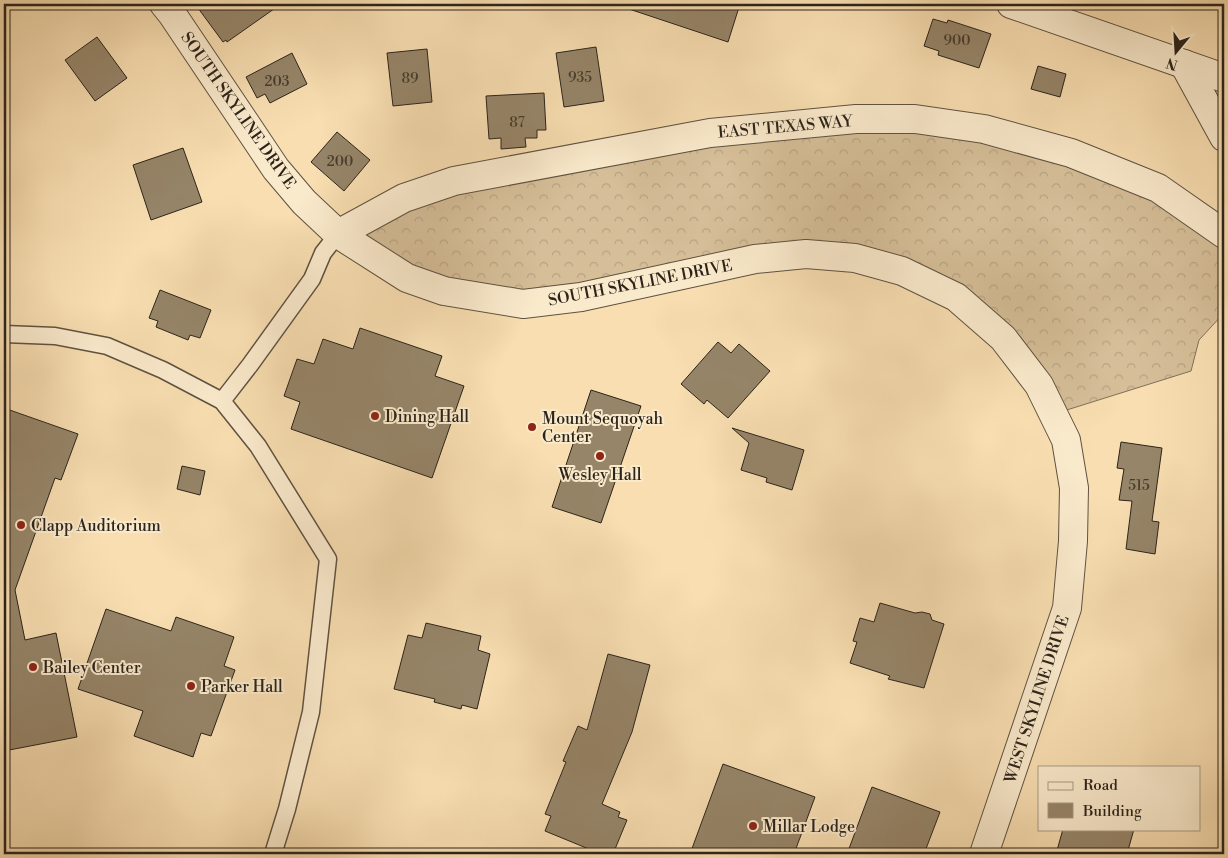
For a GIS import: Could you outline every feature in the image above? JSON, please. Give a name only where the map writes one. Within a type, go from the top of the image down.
[{"type":"street","name":"SOUTH SKYLINE DRIVE","points":[[164,4],[276,169],[304,202],[338,234],[407,278],[444,291],[523,304],[581,297],[755,259],[806,254],[855,258],[902,271],[956,297],[1004,338],[1039,385],[1066,440],[1074,488],[1073,541]]},
{"type":"street","points":[[1011,4],[1224,78]]},
{"type":"street","points":[[1184,64],[1224,137]]},
{"type":"street","name":"EAST TEXAS WAY","points":[[338,234],[404,198],[454,181],[710,133],[856,119],[915,119],[984,129],[1071,153],[1158,188],[1224,234]]},
{"type":"street","name":"WEST SKYLINE DRIVE","points":[[984,854],[1066,608],[1073,541]]},
{"type":"lane","points":[[222,400],[250,366],[312,279],[323,253],[338,234]]},
{"type":"lane","points":[[4,334],[55,336],[107,346],[163,370],[222,400],[258,446],[328,559],[311,712],[288,809],[273,854]]},
{"type":"green space","points":[[856,119],[1071,153],[1224,234],[1224,313],[1199,340],[1191,371],[1054,414],[1003,338],[855,258],[581,297],[444,291],[338,234],[411,195]]},
{"type":"building","points":[[195,4],[281,4],[227,42],[226,40],[223,42]]},
{"type":"building","points":[[627,4],[740,4],[728,42],[626,8]]},
{"type":"building","points":[[933,19],[947,23],[948,20],[991,34],[979,68],[938,55],[939,51],[924,46]]},
{"type":"building","points":[[97,37],[127,78],[95,101],[65,60]]},
{"type":"building","points":[[596,47],[604,101],[564,107],[556,53]]},
{"type":"building","points":[[427,49],[432,102],[393,106],[387,53]]},
{"type":"building","points":[[292,53],[307,84],[270,103],[265,94],[257,98],[246,77]]},
{"type":"building","points":[[1038,66],[1066,74],[1060,97],[1031,89]]},
{"type":"building","points":[[544,93],[546,130],[537,130],[537,138],[525,138],[526,147],[501,149],[501,138],[489,139],[486,96]]},
{"type":"building","points":[[337,132],[370,160],[344,191],[311,162]]},
{"type":"building","points":[[183,148],[202,202],[151,220],[133,165]]},
{"type":"building","points":[[160,290],[211,310],[200,338],[190,335],[188,340],[156,327],[158,321],[149,318]]},
{"type":"building","name":"Dining Hall","points":[[360,328],[442,356],[435,376],[464,386],[432,478],[291,429],[300,402],[284,396],[297,359],[314,364],[323,339],[353,349]]},
{"type":"building","points":[[718,342],[731,353],[739,344],[770,371],[728,418],[707,400],[704,404],[681,384]]},
{"type":"building","name":"Wesley Hall","points":[[591,390],[641,406],[601,523],[552,507]]},
{"type":"building","points":[[4,408],[78,434],[61,480],[55,478],[15,590],[25,640],[56,633],[77,737],[4,751]]},
{"type":"building","points":[[732,428],[804,450],[792,490],[766,482],[767,478],[741,470],[749,443]]},
{"type":"building","points":[[1121,442],[1162,448],[1152,521],[1159,522],[1155,554],[1126,549],[1132,501],[1119,500],[1124,469],[1117,468]]},
{"type":"building","points":[[182,466],[205,471],[200,495],[177,489]]},
{"type":"building","points":[[880,603],[915,613],[930,614],[932,620],[944,624],[924,688],[888,679],[890,676],[850,663],[857,642],[853,641],[860,618],[874,622]]},
{"type":"building","points":[[106,609],[171,631],[176,617],[234,637],[224,666],[235,670],[211,736],[201,733],[193,757],[134,736],[143,711],[78,689]]},
{"type":"building","points":[[426,623],[481,636],[478,650],[490,654],[477,709],[462,705],[461,709],[434,702],[435,699],[394,689],[408,635],[422,638]]},
{"type":"building","points":[[608,654],[650,665],[632,732],[602,804],[620,812],[618,817],[627,820],[613,854],[601,854],[545,831],[551,816],[545,814],[566,762],[563,761],[578,726],[587,730]]},
{"type":"building","name":"Millar Lodge","points":[[723,764],[815,797],[794,854],[690,854]]},
{"type":"building","points":[[872,787],[940,812],[924,854],[847,854]]},
{"type":"building","points":[[1063,830],[1134,830],[1127,854],[1056,854]]},
{"type":"place","name":"Dining Hall","points":[[375,416]]},
{"type":"place","name":"Mount Sequoyah Center","points":[[532,427]]},
{"type":"place","name":"Wesley Hall","points":[[600,456]]},
{"type":"place","name":"Clapp Auditorium","points":[[21,525]]},
{"type":"place","name":"Bailey Center","points":[[33,667]]},
{"type":"place","name":"Parker Hall","points":[[191,686]]},
{"type":"place","name":"Millar Lodge","points":[[753,826]]}]
